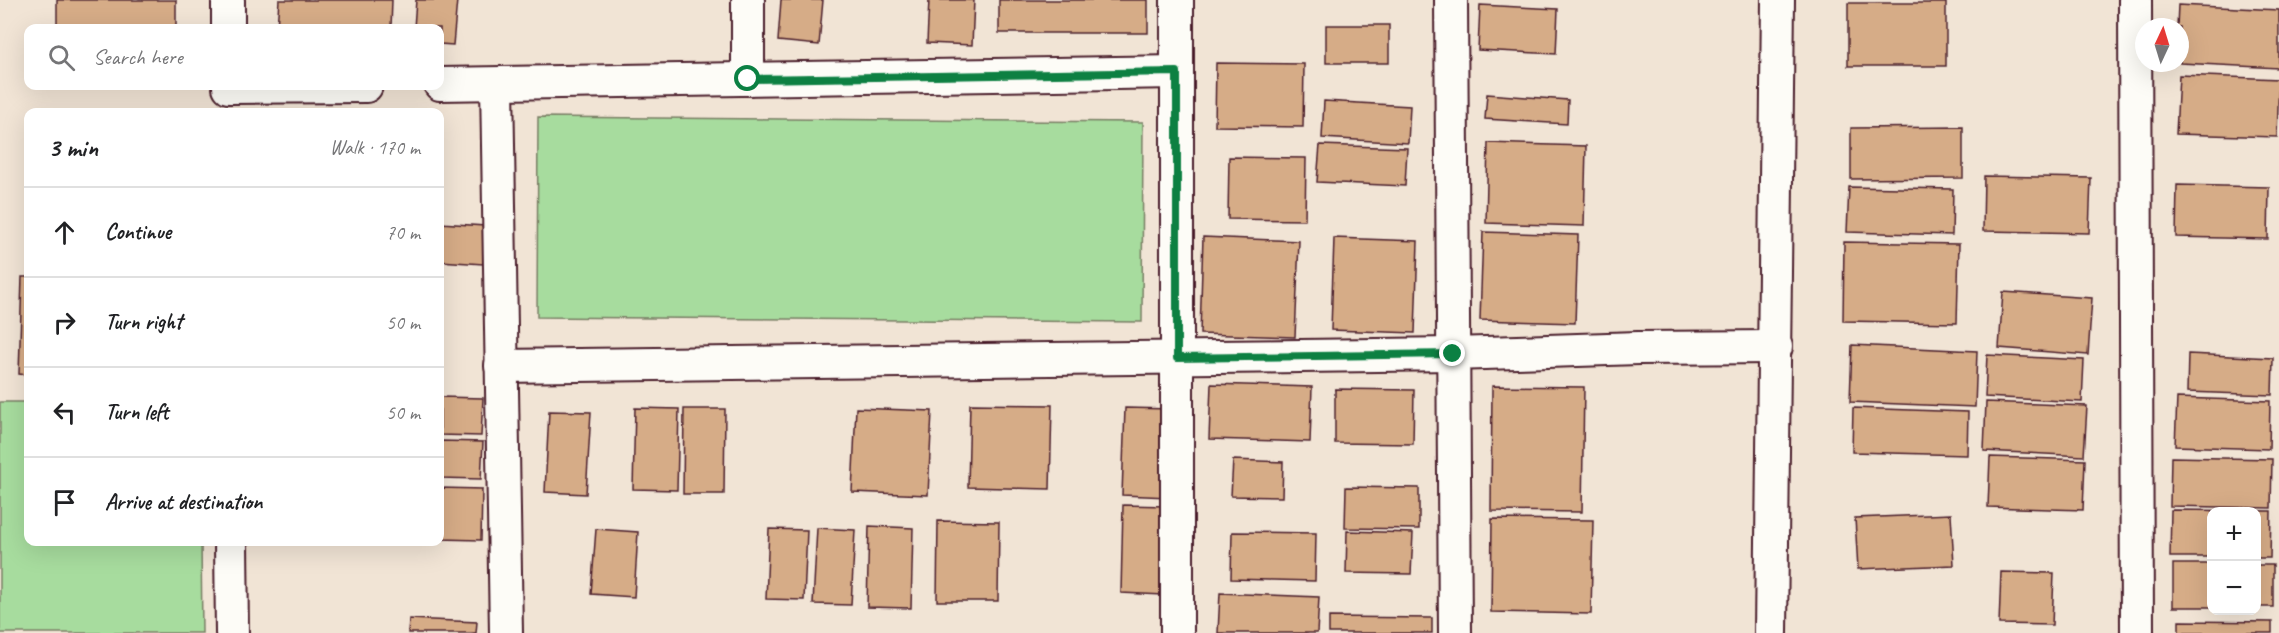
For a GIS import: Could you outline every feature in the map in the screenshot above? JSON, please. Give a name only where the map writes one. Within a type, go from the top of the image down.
[{"type":"street","points":[[228,0],[228,24]]},
{"type":"street","points":[[748,0],[748,79]]},
{"type":"street","points":[[1177,0],[1177,633]]},
{"type":"street","points":[[1451,0],[1455,633]]},
{"type":"street","points":[[1771,633],[1776,347],[1778,0]]},
{"type":"street","points":[[2135,0],[2137,633]]},
{"type":"street","points":[[444,84],[1177,72]]},
{"type":"street","points":[[497,84],[506,633]]},
{"type":"street","points":[[229,95],[305,90]]},
{"type":"street","points":[[501,366],[1453,354],[1638,348],[1776,347]]},
{"type":"street","points":[[231,546],[232,633]]},
{"type":"green space","points":[[538,117],[1143,122],[1142,322],[537,317]]},
{"type":"green space","points":[[0,402],[24,402],[24,546],[201,546],[202,633],[0,633]]},
{"type":"building","points":[[57,0],[176,0],[176,24],[57,24]]},
{"type":"building","points":[[279,0],[392,0],[391,24],[277,24]]},
{"type":"building","points":[[416,0],[457,0],[453,45],[444,44],[444,24],[414,24]]},
{"type":"building","points":[[781,0],[823,0],[819,45],[778,41]]},
{"type":"building","points":[[929,0],[974,0],[972,45],[927,43]]},
{"type":"building","points":[[999,0],[1148,0],[1148,33],[999,33]]},
{"type":"building","points":[[1848,3],[1946,3],[1946,66],[1848,66]]},
{"type":"building","points":[[1480,5],[1558,9],[1556,54],[1478,50]]},
{"type":"building","points":[[2178,5],[2279,10],[2279,68],[2189,63],[2189,18],[2177,18]]},
{"type":"building","points":[[1326,25],[1389,25],[1389,63],[1326,63]]},
{"type":"building","points":[[1216,63],[1304,64],[1303,127],[1215,126]]},
{"type":"building","points":[[2179,75],[2279,79],[2277,137],[2176,134]]},
{"type":"building","points":[[1487,94],[1568,100],[1567,124],[1485,119]]},
{"type":"building","points":[[1324,101],[1410,106],[1408,143],[1322,138]]},
{"type":"building","points":[[1963,127],[1963,178],[1851,179],[1851,128]]},
{"type":"building","points":[[1488,143],[1586,146],[1584,226],[1486,223]]},
{"type":"building","points":[[1320,145],[1407,148],[1405,186],[1317,182]]},
{"type":"building","points":[[1229,157],[1306,158],[1305,220],[1228,219]]},
{"type":"building","points":[[1984,176],[2091,178],[2089,233],[1983,231]]},
{"type":"building","points":[[2177,185],[2269,187],[2268,239],[2176,237]]},
{"type":"building","points":[[1849,187],[1953,189],[1952,235],[1847,232]]},
{"type":"building","points":[[444,223],[485,226],[483,264],[444,261]]},
{"type":"building","points":[[1483,232],[1578,235],[1575,323],[1480,320]]},
{"type":"building","points":[[1203,237],[1299,241],[1295,337],[1200,334]]},
{"type":"building","points":[[1334,238],[1418,241],[1415,333],[1331,330]]},
{"type":"building","points":[[1844,242],[1959,244],[1957,323],[1843,321]]},
{"type":"building","points":[[22,277],[24,277],[24,375],[19,374]]},
{"type":"building","points":[[2003,292],[2092,298],[2088,355],[1999,348]]},
{"type":"building","points":[[1852,345],[1977,351],[1975,407],[1850,402]]},
{"type":"building","points":[[2188,354],[2273,358],[2272,395],[2187,392]]},
{"type":"building","points":[[1987,355],[2084,360],[2082,402],[1985,397]]},
{"type":"building","points":[[1211,384],[1312,387],[1310,442],[1209,439]]},
{"type":"building","points":[[1492,386],[1584,387],[1582,512],[1491,511]]},
{"type":"building","points":[[1335,389],[1414,390],[1413,444],[1335,443]]},
{"type":"building","points":[[444,397],[483,398],[481,436],[444,435]]},
{"type":"building","points":[[2177,398],[2270,401],[2269,449],[2175,446]]},
{"type":"building","points":[[1986,402],[2087,406],[2084,456],[1984,451]]},
{"type":"building","points":[[970,404],[1052,405],[1050,489],[968,487]]},
{"type":"building","points":[[635,408],[679,409],[677,490],[633,489]]},
{"type":"building","points":[[856,408],[932,411],[928,495],[852,492]]},
{"type":"building","points":[[1125,408],[1172,409],[1169,497],[1122,495]]},
{"type":"building","points":[[1853,408],[1968,412],[1967,455],[1852,452]]},
{"type":"building","points":[[684,409],[725,409],[724,494],[683,494]]},
{"type":"building","points":[[549,411],[591,412],[586,494],[545,492]]},
{"type":"building","points":[[444,441],[483,442],[481,479],[444,478]]},
{"type":"building","points":[[1990,457],[2085,460],[2083,510],[1988,507]]},
{"type":"building","points":[[2171,457],[2272,459],[2271,508],[2170,506]]},
{"type":"building","points":[[1233,460],[1283,462],[1282,497],[1231,496]]},
{"type":"building","points":[[1346,487],[1419,488],[1419,529],[1345,528]]},
{"type":"building","points":[[444,488],[482,489],[481,540],[444,539]]},
{"type":"building","points":[[1123,505],[1166,506],[1164,595],[1121,593]]},
{"type":"building","points":[[2171,510],[2207,510],[2207,557],[2170,557]]},
{"type":"building","points":[[2261,511],[2271,511],[2270,558],[2261,558]]},
{"type":"building","points":[[1951,514],[1954,565],[1858,569],[1855,518]]},
{"type":"building","points":[[1492,519],[1593,520],[1591,614],[1491,612]]},
{"type":"building","points":[[938,521],[999,522],[998,601],[937,601]]},
{"type":"building","points":[[869,526],[913,528],[911,608],[867,607]]},
{"type":"building","points":[[817,528],[855,530],[851,605],[813,604]]},
{"type":"building","points":[[596,529],[638,532],[634,597],[591,594]]},
{"type":"building","points":[[769,529],[807,530],[804,600],[766,599]]},
{"type":"building","points":[[1347,531],[1413,533],[1411,574],[1346,573]]},
{"type":"building","points":[[1232,532],[1316,533],[1315,581],[1231,579]]},
{"type":"building","points":[[2173,564],[2207,564],[2207,607],[2173,607]]},
{"type":"building","points":[[2261,565],[2273,565],[2273,607],[2261,607]]},
{"type":"building","points":[[2001,572],[2054,573],[2052,625],[1999,624]]},
{"type":"building","points":[[1220,593],[1319,597],[1317,633],[1218,633]]},
{"type":"building","points":[[1329,617],[1432,618],[1432,633],[1329,633]]},
{"type":"building","points":[[409,619],[477,622],[476,633],[408,633]]},
{"type":"building","points":[[2179,621],[2272,622],[2272,633],[2179,633]]},
{"type":"route","points":[[748,79],[1177,72],[1177,358],[1453,354]]}]
